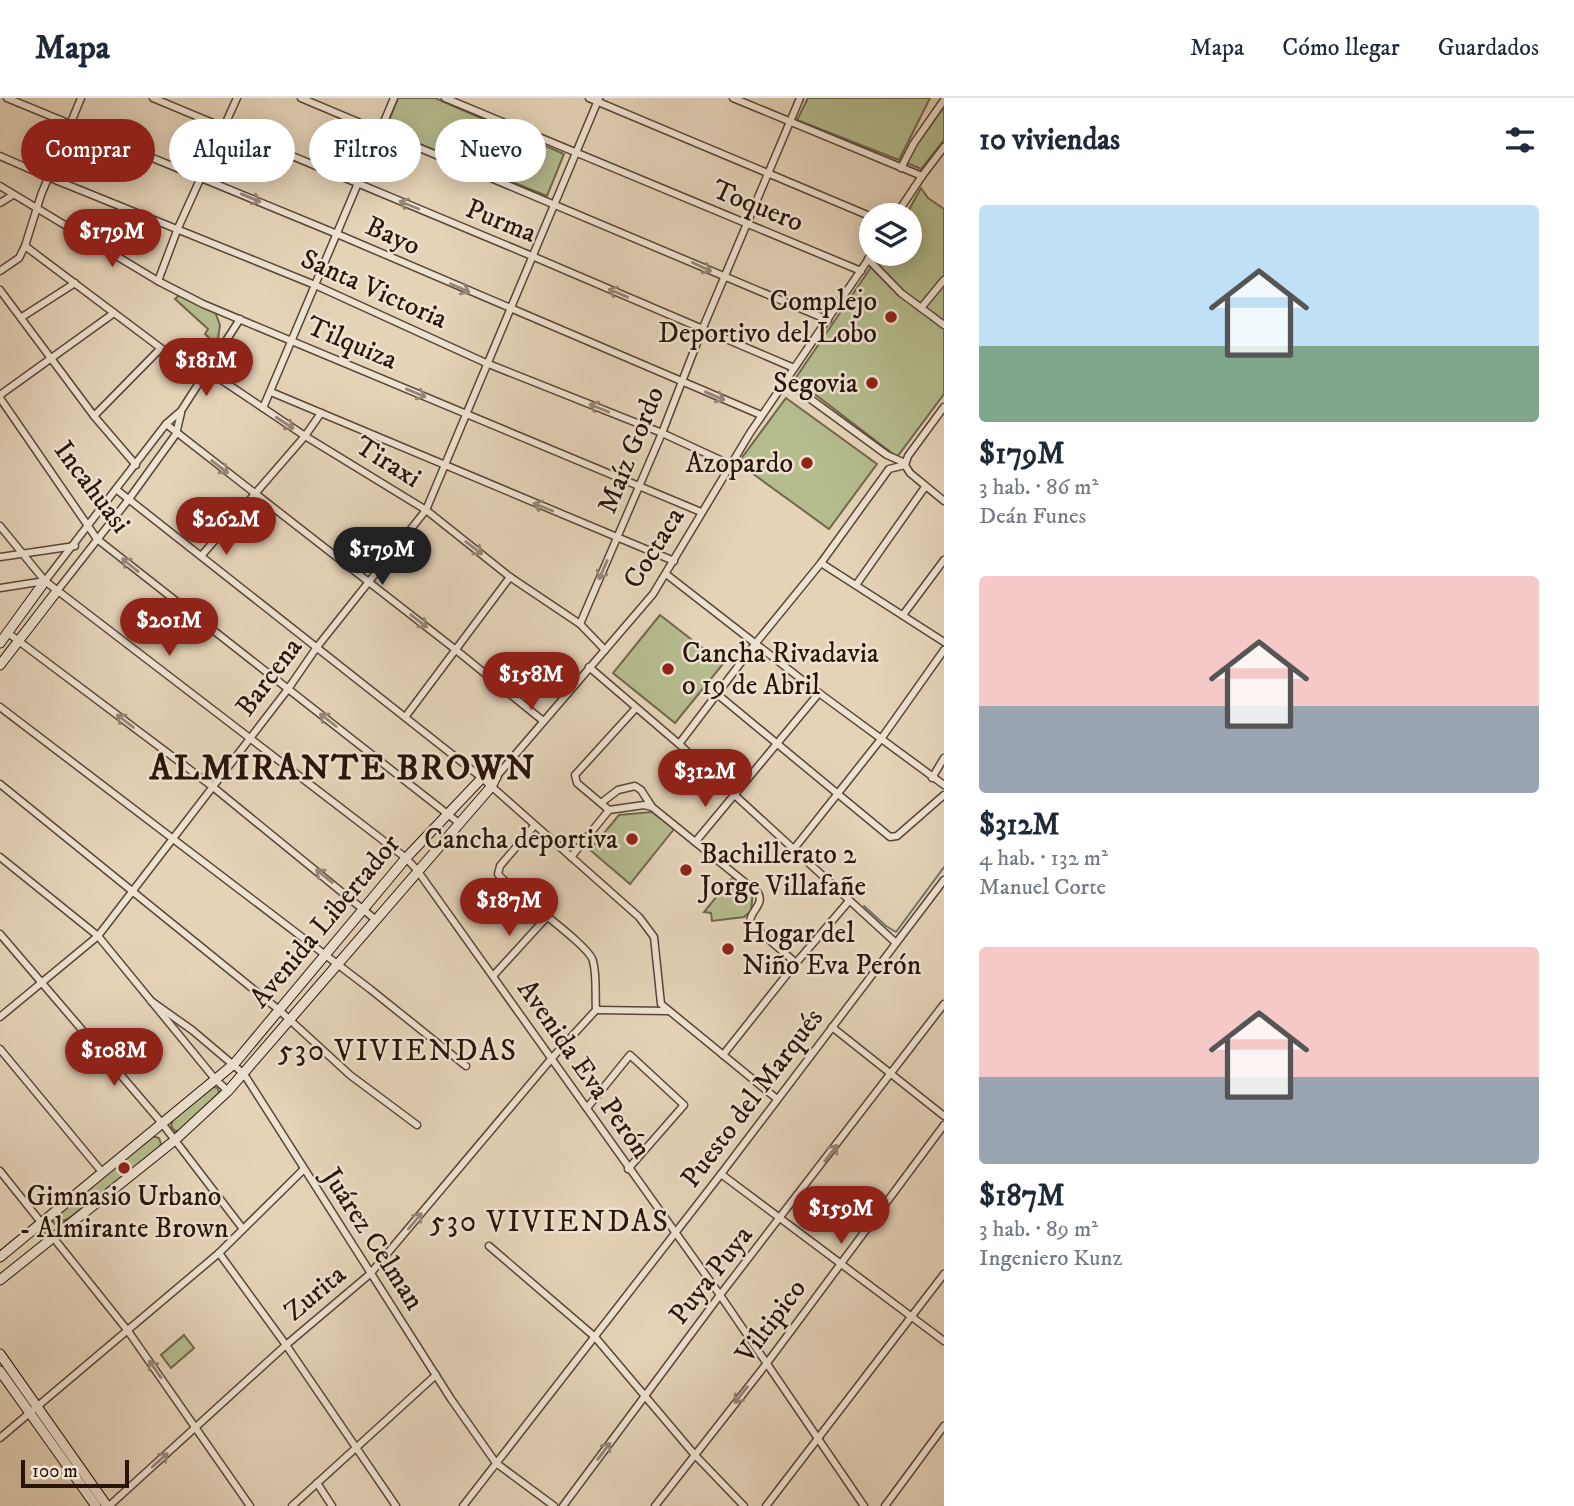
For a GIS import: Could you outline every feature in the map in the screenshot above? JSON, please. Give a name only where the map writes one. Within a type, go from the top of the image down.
[{"type":"street","name":"Bayo","points":[[7,98],[58,119]]},
{"type":"street","points":[[72,119],[81,98]]},
{"type":"street","name":"Purma","points":[[153,98],[203,119]]},
{"type":"street","points":[[228,119],[237,98]]},
{"type":"street","points":[[300,98],[349,119]]},
{"type":"street","points":[[385,119],[394,98]]},
{"type":"street","name":"Toquero","points":[[445,98],[861,271]]},
{"type":"street","points":[[589,98],[859,212]]},
{"type":"street","points":[[733,98],[922,176]]},
{"type":"street","name":"Maíz Gordo","points":[[580,624],[800,98]]},
{"type":"street","name":"Barcena","points":[[0,1017],[98,936],[288,689],[317,647],[426,510],[598,100]]},
{"type":"street","points":[[901,167],[944,100]]},
{"type":"street","points":[[905,203],[944,147]]},
{"type":"street","points":[[421,149],[828,320]]},
{"type":"street","name":"Santa Victoria","points":[[0,156],[21,165]]},
{"type":"street","name":"Purma","points":[[295,158],[794,368]]},
{"type":"street","points":[[0,271],[19,258],[46,182]]},
{"type":"street","name":"Santa Victoria","points":[[60,182],[315,285],[486,363],[662,433],[729,464]]},
{"type":"street","points":[[158,281],[199,182]]},
{"type":"street","name":"Bayo","points":[[213,182],[761,415]]},
{"type":"street","points":[[263,408],[358,184]]},
{"type":"street","name":"Tilquiza","points":[[0,186],[158,281],[203,304],[701,512]]},
{"type":"street","points":[[0,203],[13,195]]},
{"type":"street","points":[[25,246],[202,379]]},
{"type":"street","name":"Coctaca","points":[[496,777],[542,720],[653,594],[729,464],[864,266]]},
{"type":"street","points":[[878,266],[901,293],[944,325]]},
{"type":"street","points":[[921,308],[944,280]]},
{"type":"street","points":[[22,317],[75,283]]},
{"type":"street","points":[[0,290],[94,416],[135,465]]},
{"type":"street","points":[[0,397],[114,313]]},
{"type":"street","points":[[0,643],[166,424],[181,411],[240,319]]},
{"type":"street","points":[[94,416],[160,349]]},
{"type":"street","name":"Tiraxi","points":[[208,371],[305,436],[426,510],[510,577],[580,624],[605,650]]},
{"type":"street","points":[[786,381],[887,455],[903,462],[910,473],[944,501]]},
{"type":"street","points":[[271,392],[444,467],[674,561]]},
{"type":"street","name":"Incahuasi","points":[[0,397],[97,539],[459,823]]},
{"type":"street","points":[[905,465],[908,456],[943,410]]},
{"type":"street","points":[[0,665],[129,499],[176,433],[181,411]]},
{"type":"street","points":[[202,555],[305,436],[321,413]]},
{"type":"street","points":[[166,424],[542,720]]},
{"type":"street","points":[[680,744],[755,644],[821,563],[889,469],[905,465]]},
{"type":"street","points":[[856,585],[925,487]]},
{"type":"street","points":[[117,490],[482,778],[650,929],[654,937],[661,1004],[777,1098]]},
{"type":"street","name":"Avenida Eva Perón","points":[[0,526],[45,582],[251,737],[406,858],[417,870],[720,1295],[864,1506]]},
{"type":"street","points":[[0,557],[75,546]]},
{"type":"street","points":[[75,546],[79,562]]},
{"type":"street","points":[[903,615],[944,560]]},
{"type":"street","points":[[821,563],[944,642]]},
{"type":"street","points":[[666,574],[819,693],[944,785]]},
{"type":"street","points":[[406,716],[510,577]]},
{"type":"street","points":[[0,588],[45,582]]},
{"type":"street","points":[[8,633],[213,787],[376,920]]},
{"type":"street","points":[[793,850],[881,739],[944,650]]},
{"type":"street","points":[[589,667],[680,744],[896,943]]},
{"type":"street","points":[[696,841],[819,693]]},
{"type":"street","points":[[717,694],[890,837],[897,836],[944,795]]},
{"type":"street","points":[[0,707],[174,838],[466,1066]]},
{"type":"street","points":[[609,810],[576,783],[575,775],[636,708]]},
{"type":"street","points":[[932,778],[944,758]]},
{"type":"street","points":[[482,778],[496,777]]},
{"type":"street","name":"Avenida Libertador","points":[[0,1280],[175,1140],[228,1091],[491,787],[496,777]]},
{"type":"street","name":"Avenida Libertador","points":[[0,1257],[234,1064],[406,858],[482,778]]},
{"type":"street","points":[[0,784],[279,1010],[350,1075],[417,1125]]},
{"type":"street","points":[[601,803],[628,786],[641,790],[652,807],[758,893],[760,903],[750,918],[750,923],[796,962]]},
{"type":"street","points":[[571,857],[609,810],[644,805],[652,807]]},
{"type":"street","points":[[534,826],[500,866],[498,874],[546,918],[586,948],[594,963],[596,1010],[668,1011]]},
{"type":"street","name":"Juárez Celman","points":[[0,857],[98,936],[215,1079],[228,1091]]},
{"type":"street","name":"Puesto del Marqués","points":[[463,1506],[943,884]]},
{"type":"street","points":[[723,1055],[796,962],[849,901]]},
{"type":"street","points":[[493,976],[546,918]]},
{"type":"street","points":[[0,934],[161,1122],[243,1229]]},
{"type":"street","name":"Juárez Celman","points":[[152,1001],[244,1074],[370,1274],[496,1463],[554,1506]]},
{"type":"street","name":"Puya Puya","points":[[563,1506],[720,1295],[944,1004]]},
{"type":"street","name":"Zurita","points":[[108,1506],[286,1345],[370,1274],[552,1058],[596,1010]]},
{"type":"street","points":[[832,1027],[944,1116]]},
{"type":"street","points":[[0,1049],[102,1172]]},
{"type":"street","points":[[587,1108],[631,1055],[684,1105],[628,1169]]},
{"type":"street","name":"Viltipico","points":[[654,1506],[766,1363],[944,1125]]},
{"type":"street","points":[[0,1438],[219,1252],[303,1170]]},
{"type":"street","points":[[0,1171],[128,1331],[250,1506]]},
{"type":"street","points":[[721,1174],[944,1341]]},
{"type":"street","points":[[489,1246],[595,1337],[694,1454],[744,1506]]},
{"type":"street","points":[[219,1252],[396,1506]]},
{"type":"street","points":[[766,1506],[944,1274]]},
{"type":"street","points":[[0,1354],[96,1506]]},
{"type":"street","points":[[0,1371],[108,1506]]},
{"type":"street","points":[[292,1506],[436,1375]]},
{"type":"street","points":[[885,1506],[944,1426]]},
{"type":"street","points":[[317,1483],[332,1506]]},
{"type":"green space","points":[[398,98],[435,98],[483,119],[435,119],[435,150],[421,145],[421,119],[389,119]]},
{"type":"green space","points":[[808,98],[930,98],[899,160],[797,120]]},
{"type":"green space","points":[[944,107],[944,140],[921,169],[907,163],[915,147]]},
{"type":"green space","points":[[546,146],[564,154],[547,196],[513,182],[546,182]]},
{"type":"green space","name":"Complejo Deportivo del Lobo","points":[[921,188],[928,198],[944,209],[944,394],[897,457],[795,379],[872,266],[922,266],[922,203],[913,203]]},
{"type":"green space","points":[[181,294],[215,312],[220,325],[217,345],[205,334],[208,329],[175,299]]},
{"type":"green space","name":"Azopardo","points":[[786,398],[877,464],[829,529],[738,463]]},
{"type":"green space","name":"Cancha Rivadavia o 19 de Abril","points":[[660,615],[723,664],[675,723],[613,673]]},
{"type":"green space","name":"Cancha deportiva","points":[[652,812],[674,829],[630,884],[590,850],[619,815]]},
{"type":"green space","points":[[736,877],[753,892],[751,911],[744,917],[712,921],[711,913],[704,912],[730,880]]},
{"type":"green space","points":[[213,1087],[218,1088],[219,1093],[180,1131],[175,1131],[171,1126],[173,1119]]},
{"type":"green space","points":[[152,1136],[159,1138],[159,1148],[68,1219],[55,1224],[53,1222],[52,1220]]},
{"type":"green space","points":[[184,1335],[194,1348],[171,1368],[161,1355]]},
{"type":"waterway","points":[[864,906],[896,932],[944,867]]},
{"type":"place","name":"Complejo Deportivo del Lobo","points":[[891,317]]},
{"type":"place","name":"Segovia","points":[[872,383]]},
{"type":"place","name":"Azopardo","points":[[807,463]]},
{"type":"place","name":"Cancha Rivadavia o 19 de Abril","points":[[668,669]]},
{"type":"place","name":"Cancha deportiva","points":[[632,839]]},
{"type":"place","name":"Bachillerato 2 Jorge Villafañe","points":[[686,870]]},
{"type":"place","name":"Hogar del Niño Eva Perón","points":[[728,949]]},
{"type":"place","name":"Gimnasio Urbano - Almirante Brown","points":[[124,1168]]},
{"type":"district","name":"ALMIRANTE BROWN","points":[[343,769]]},
{"type":"district","name":"530 VIVIENDAS","points":[[398,1051]]},
{"type":"district","name":"530 VIVIENDAS","points":[[550,1222]]}]
